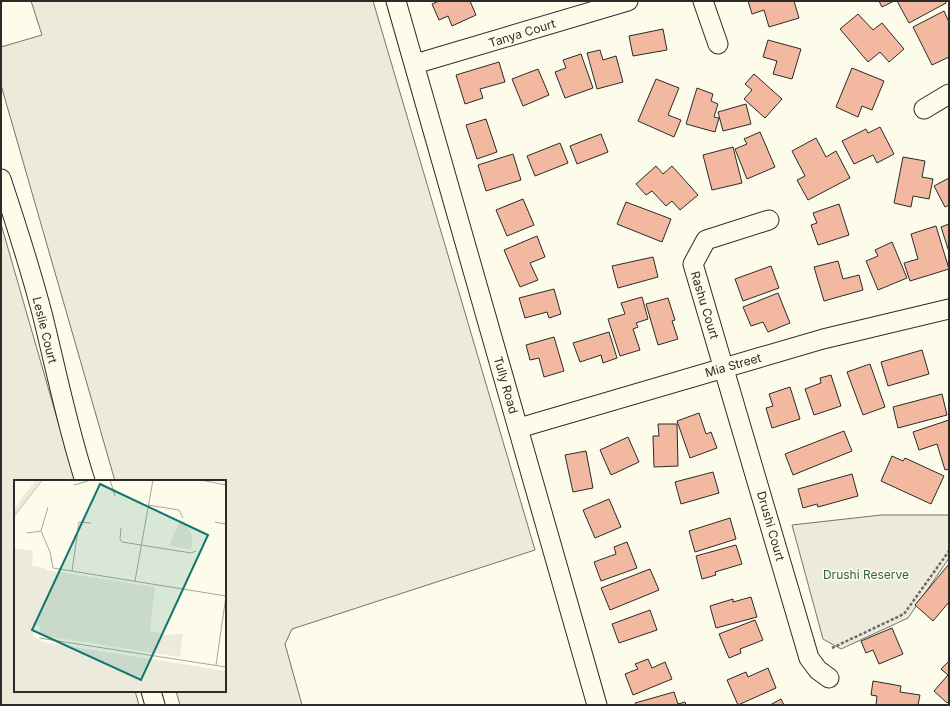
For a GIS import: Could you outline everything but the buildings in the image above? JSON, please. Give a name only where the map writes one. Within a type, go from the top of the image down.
[{"type":"street","name":"Tully Road","points":[[396,1],[598,705]]},
{"type":"street","name":"Tanya Court","points":[[415,64],[628,1]]},
{"type":"street","points":[[702,1],[718,44]]},
{"type":"street","points":[[924,109],[949,94]]},
{"type":"street","name":"Leslie Court","points":[[1,179],[21,239],[42,313],[65,409],[85,480]]},
{"type":"street","name":"Rashu Court","points":[[724,367],[693,264],[706,240],[769,220]]},
{"type":"street","name":"Mia Street","points":[[519,428],[823,339],[949,309]]},
{"type":"street","name":"Drushi Court","points":[[724,367],[809,658],[818,670],[829,678]]},
{"type":"street","points":[[151,692],[155,705]]},
{"type":"path","points":[[832,648],[904,614],[949,551]]},
{"type":"green space","points":[[31,1],[373,1],[535,550],[292,629],[285,644],[302,705],[180,705],[176,692],[226,692],[226,480],[115,480],[1,85],[1,47],[42,35]]},
{"type":"green space","points":[[1,224],[75,480],[14,480],[14,692],[135,692],[139,705],[1,705]]},
{"type":"green space","name":"Drushi Reserve","points":[[881,515],[949,515],[949,558],[908,618],[841,649],[823,639],[792,525]]}]
